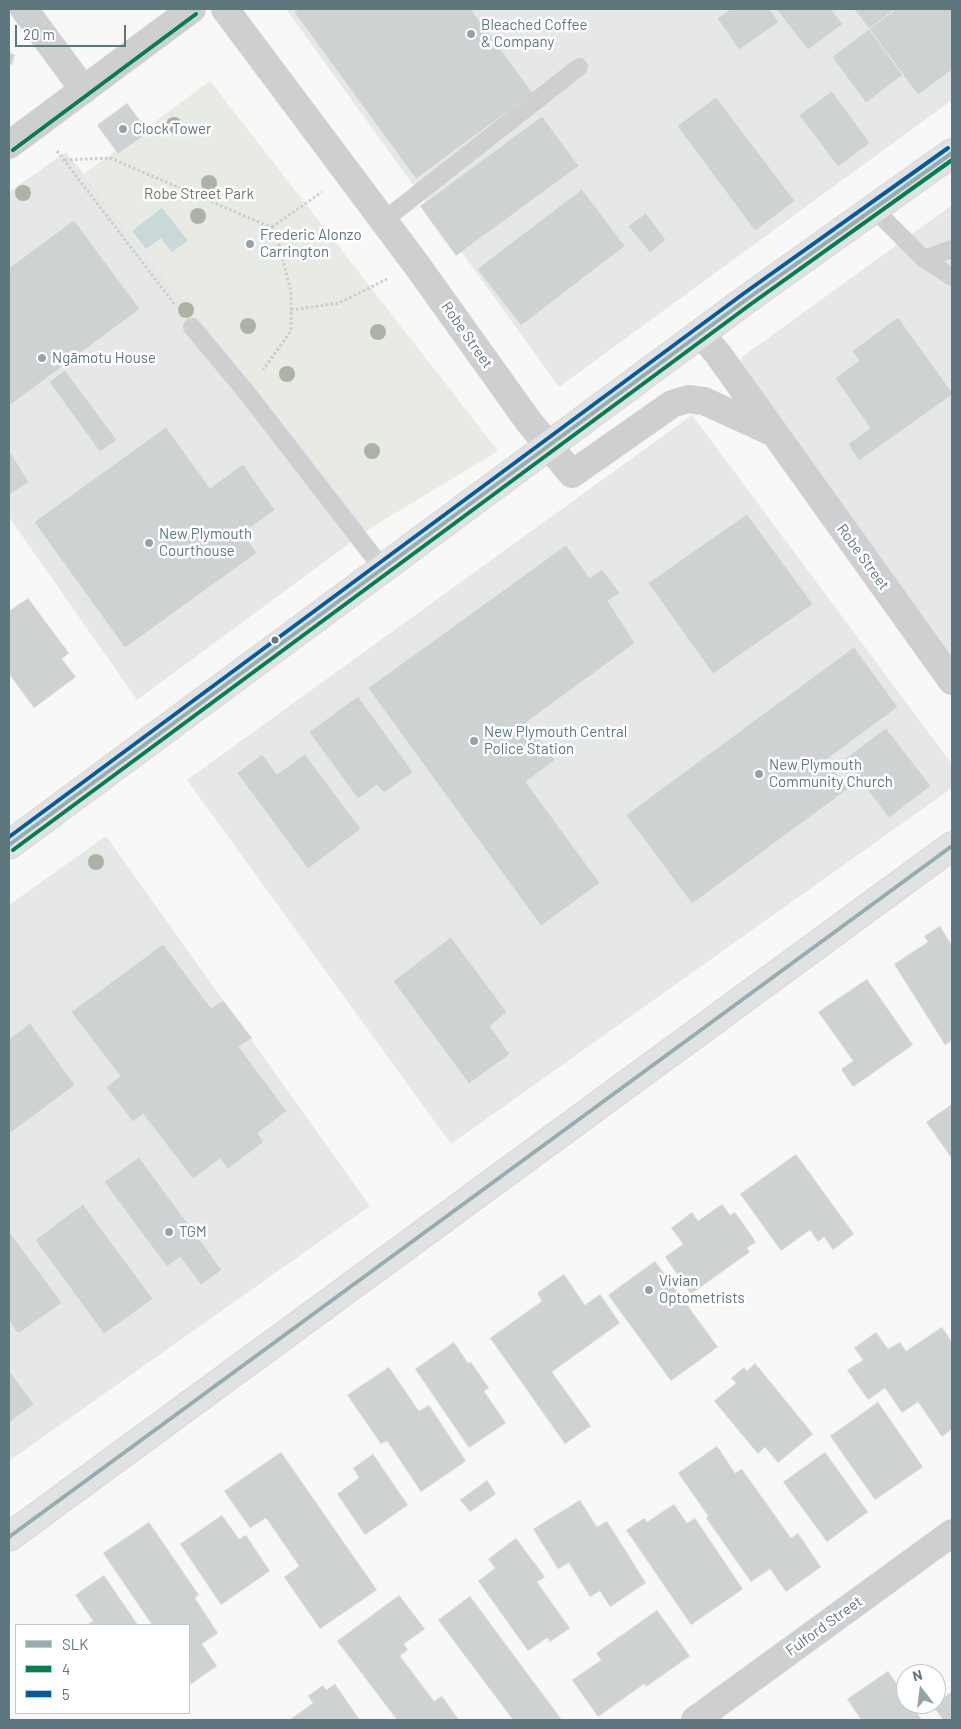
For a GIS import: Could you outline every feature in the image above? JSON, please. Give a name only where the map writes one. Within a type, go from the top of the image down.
[{"type":"main road","points":[[9,845],[747,299],[952,153]]},
{"type":"main road","points":[[9,1537],[952,846]]},
{"type":"street","points":[[24,9],[84,90]]},
{"type":"street","points":[[9,145],[192,9]]},
{"type":"street","name":"Robe Street","points":[[224,9],[416,264],[529,422],[572,474],[672,404],[688,399],[704,401],[774,433]]},
{"type":"street","name":"Robe Street","points":[[702,334],[952,681]]},
{"type":"street","name":"Fulford Street","points":[[695,1720],[952,1533]]},
{"type":"lane","points":[[383,221],[579,67]]},
{"type":"lane","points":[[874,210],[924,259],[952,277]]},
{"type":"lane","points":[[924,259],[952,249]]},
{"type":"lane","points":[[192,327],[247,393],[383,569]]},
{"type":"path","points":[[36,126],[65,160],[192,327]]},
{"type":"path","points":[[65,160],[110,158],[275,229],[290,292],[291,331],[247,393]]},
{"type":"path","points":[[272,227],[348,174]]},
{"type":"path","points":[[291,310],[339,302],[416,264]]},
{"type":"shaded area","points":[[286,9],[952,9],[952,100],[559,387]]},
{"type":"shaded area","points":[[66,152],[369,529],[137,700],[9,517],[9,192]]},
{"type":"shaded area","points":[[952,205],[952,685],[731,386],[742,357]]},
{"type":"shaded area","points":[[162,208],[188,241],[172,252],[161,238],[146,249],[132,231]]},
{"type":"shaded area","points":[[692,415],[952,764],[952,788],[451,1144],[187,780]]},
{"type":"shaded area","points":[[106,836],[370,1206],[9,1461],[9,905]]},
{"type":"green space","name":"Robe Street Park","points":[[210,81],[498,451],[369,529],[84,174]]},
{"type":"building","points":[[298,9],[471,9],[533,93],[416,179],[294,12]]},
{"type":"building","points":[[731,9],[770,9],[779,22],[739,50],[717,18]]},
{"type":"building","points":[[776,9],[831,9],[843,24],[808,50]]},
{"type":"building","points":[[854,9],[896,9],[869,29]]},
{"type":"building","points":[[896,9],[952,9],[952,70],[918,95],[869,29]]},
{"type":"building","points":[[869,29],[903,75],[866,103],[832,57]]},
{"type":"building","points":[[9,52],[15,55],[12,65],[9,65]]},
{"type":"building","points":[[832,91],[870,143],[838,167],[799,115]]},
{"type":"building","points":[[716,97],[795,201],[755,231],[677,126]]},
{"type":"building","name":"Clock Tower","points":[[127,103],[149,132],[118,154],[97,125]]},
{"type":"building","points":[[542,116],[579,166],[456,256],[420,206]]},
{"type":"building","points":[[582,189],[625,246],[521,326],[477,269]]},
{"type":"building","points":[[646,213],[666,240],[650,253],[628,226]]},
{"type":"building","name":"Ngāmotu House","points":[[74,220],[140,309],[9,406],[9,268]]},
{"type":"building","points":[[898,317],[952,392],[952,395],[859,461],[848,444],[870,428],[835,378],[859,361],[852,351]]},
{"type":"building","points":[[65,370],[117,440],[100,452],[49,382]]},
{"type":"building","name":"New Plymouth Courthouse","points":[[166,427],[210,488],[243,464],[275,510],[243,533],[257,553],[125,648],[34,522]]},
{"type":"building","points":[[9,450],[29,482],[9,495]]},
{"type":"building","points":[[747,514],[813,604],[713,674],[648,583]]},
{"type":"building","name":"New Plymouth Central Police Station","points":[[566,545],[590,578],[602,569],[620,593],[608,601],[635,643],[527,722],[555,760],[526,782],[600,883],[541,926],[368,688]]},
{"type":"building","points":[[28,598],[69,653],[62,659],[76,677],[34,708],[9,674],[9,611]]},
{"type":"building","name":"New Plymouth Community Church","points":[[854,647],[898,707],[826,760],[848,789],[692,904],[626,815]]},
{"type":"building","points":[[358,696],[413,772],[384,793],[377,785],[358,799],[309,732]]},
{"type":"building","points":[[886,728],[931,786],[889,818],[844,759]]},
{"type":"building","points":[[262,754],[277,774],[305,754],[361,829],[308,869],[237,773]]},
{"type":"building","points":[[940,926],[952,945],[952,1041],[945,1045],[894,964],[928,942],[924,936]]},
{"type":"building","points":[[451,937],[507,1012],[490,1026],[510,1054],[469,1084],[393,981]]},
{"type":"building","points":[[163,944],[211,1008],[223,1000],[252,1038],[239,1047],[287,1111],[258,1133],[264,1142],[228,1169],[220,1159],[193,1179],[143,1114],[133,1122],[106,1087],[120,1076],[71,1012]]},
{"type":"building","points":[[867,979],[913,1045],[853,1087],[841,1069],[853,1061],[818,1012]]},
{"type":"building","points":[[30,1023],[75,1085],[9,1134],[9,1039]]},
{"type":"building","points":[[952,1104],[952,1159],[926,1122]]},
{"type":"building","points":[[796,1154],[854,1234],[833,1250],[824,1237],[818,1242],[810,1230],[781,1251],[740,1194]]},
{"type":"building","points":[[139,1157],[222,1270],[201,1285],[180,1257],[167,1267],[104,1182]]},
{"type":"building","points":[[83,1204],[153,1299],[104,1334],[35,1240]]},
{"type":"building","points":[[722,1204],[730,1215],[735,1212],[756,1242],[747,1248],[750,1252],[691,1294],[665,1257],[683,1244],[671,1228],[692,1212],[698,1221]]},
{"type":"building","points":[[9,1231],[62,1303],[18,1334],[9,1321]]},
{"type":"building","points":[[655,1261],[718,1347],[671,1381],[608,1295]]},
{"type":"building","points":[[564,1274],[585,1305],[600,1294],[620,1323],[552,1372],[591,1426],[565,1444],[490,1338],[542,1301],[537,1293]]},
{"type":"building","points":[[942,1327],[952,1342],[952,1429],[942,1437],[918,1402],[902,1413],[885,1388],[868,1400],[847,1370],[863,1360],[854,1348],[876,1332],[888,1349],[900,1342],[906,1351]]},
{"type":"building","points":[[454,1342],[468,1363],[471,1362],[489,1388],[484,1391],[506,1423],[469,1448],[415,1369]]},
{"type":"building","points":[[755,1363],[813,1434],[778,1463],[765,1447],[758,1454],[714,1401],[736,1383],[731,1378],[744,1367],[747,1371]]},
{"type":"building","points":[[389,1367],[419,1411],[429,1405],[466,1461],[421,1492],[387,1441],[381,1444],[347,1395]]},
{"type":"building","points":[[9,1370],[34,1404],[9,1423]]},
{"type":"building","points":[[878,1402],[923,1467],[875,1500],[830,1436]]},
{"type":"building","points":[[717,1446],[735,1473],[742,1469],[791,1538],[798,1533],[821,1567],[786,1592],[770,1569],[751,1582],[706,1518],[708,1516],[678,1473]]},
{"type":"building","points":[[281,1452],[377,1590],[320,1629],[284,1577],[299,1566],[266,1518],[250,1528],[224,1491]]},
{"type":"building","points":[[825,1452],[868,1512],[827,1542],[783,1482]]},
{"type":"building","points":[[373,1454],[408,1505],[365,1535],[337,1494],[359,1478],[353,1468]]},
{"type":"building","points":[[487,1480],[496,1494],[470,1512],[460,1500]]},
{"type":"building","points":[[580,1500],[597,1527],[607,1521],[646,1583],[610,1607],[600,1591],[590,1597],[569,1563],[558,1569],[533,1529]]},
{"type":"building","points":[[674,1504],[687,1523],[695,1518],[743,1589],[691,1625],[626,1530],[644,1518],[647,1522]]},
{"type":"building","points":[[222,1515],[239,1539],[246,1535],[270,1571],[221,1605],[180,1544]]},
{"type":"building","points":[[149,1522],[199,1595],[195,1598],[218,1633],[202,1644],[217,1666],[190,1685],[190,1624],[151,1624],[103,1553]]},
{"type":"building","points":[[516,1538],[545,1577],[537,1582],[570,1628],[550,1642],[547,1638],[528,1651],[478,1581],[495,1568],[488,1559]]},
{"type":"building","points":[[104,1575],[137,1624],[88,1624],[93,1621],[75,1595]]},
{"type":"building","points":[[399,1595],[425,1629],[404,1644],[408,1650],[400,1656],[434,1701],[442,1696],[459,1720],[397,1720],[337,1641]]},
{"type":"building","points":[[470,1596],[562,1720],[513,1720],[438,1620]]},
{"type":"building","points":[[657,1610],[690,1656],[646,1687],[644,1684],[598,1717],[572,1680],[601,1660],[596,1653]]},
{"type":"building","points":[[888,1671],[896,1683],[896,1714],[918,1714],[922,1720],[861,1720],[847,1699]]},
{"type":"building","points":[[335,1684],[360,1720],[289,1720],[313,1703],[308,1696],[323,1685],[326,1690]]},
{"type":"building","points":[[952,1691],[952,1720],[943,1720],[939,1714],[946,1714],[946,1696]]},
{"type":"transit line","name":"4","points":[[13,150],[196,14]]},
{"type":"transit line","name":"5","points":[[9,837],[743,294],[948,148]]},
{"type":"transit line","name":"SLK","points":[[9,845],[747,299],[952,153]]},
{"type":"transit line","name":"4","points":[[13,850],[751,304],[952,160]]},
{"type":"transit line","name":"SLK","points":[[9,1537],[952,846]]},
{"type":"place","name":"Bleached Coffee & Company","points":[[471,34]]},
{"type":"place","name":"Clock Tower","points":[[123,129]]},
{"type":"place","name":"Frederic Alonzo Carrington","points":[[250,244]]},
{"type":"place","name":"Ngāmotu House","points":[[42,358]]},
{"type":"place","name":"New Plymouth Courthouse","points":[[149,543]]},
{"type":"place","name":"New Plymouth Central Police Station","points":[[474,741]]},
{"type":"place","name":"New Plymouth Community Church","points":[[759,774]]},
{"type":"place","name":"TGM","points":[[169,1232]]},
{"type":"place","name":"Vivian Optometrists","points":[[649,1290]]}]
